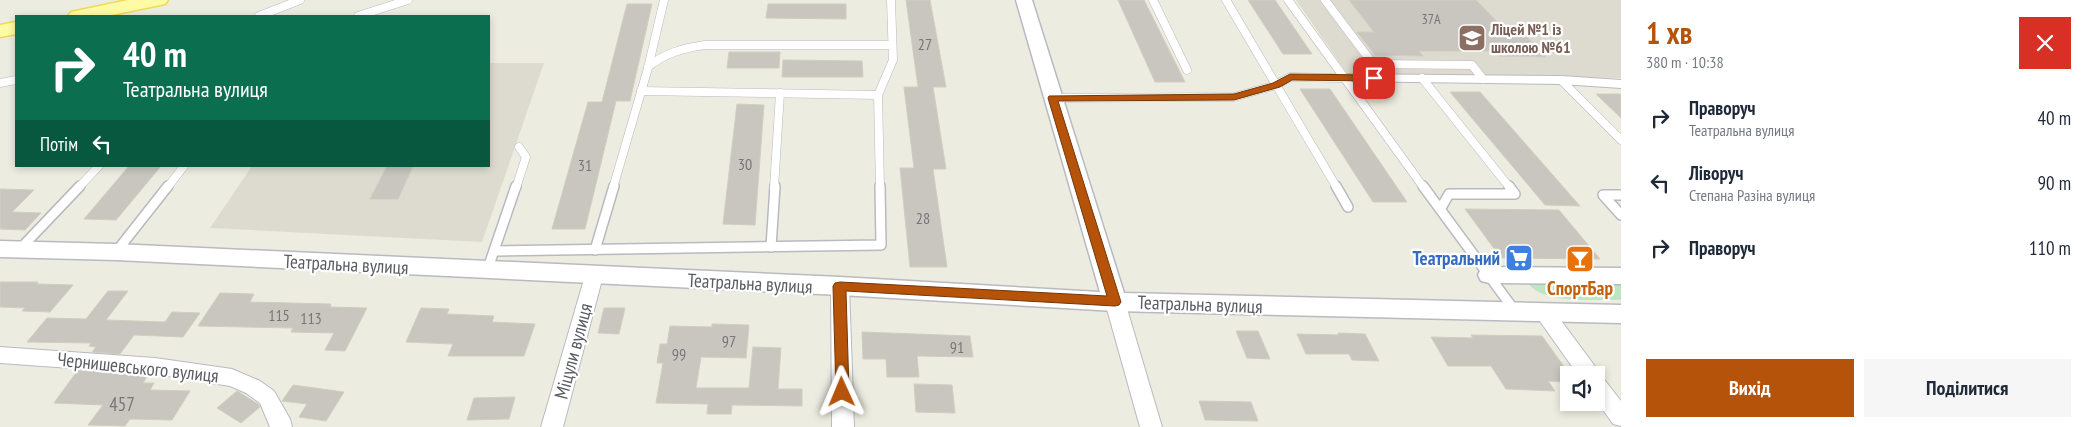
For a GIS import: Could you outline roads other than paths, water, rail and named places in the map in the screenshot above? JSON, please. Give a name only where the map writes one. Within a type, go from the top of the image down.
[{"type":"main road","points":[[82,15],[158,0]]},
{"type":"street","points":[[1024,0],[1151,427]]},
{"type":"street","points":[[1341,78],[1561,80],[1621,84]]},
{"type":"street","name":"Театральна вулиця","points":[[10,249],[491,261],[594,276],[840,286],[1115,302],[1621,314]]},
{"type":"street","points":[[1489,274],[1621,276]]},
{"type":"street","name":"Міцули вулиця","points":[[552,427],[594,276]]},
{"type":"street","points":[[840,286],[843,427]]},
{"type":"street","points":[[1544,312],[1583,366]]},
{"type":"street","name":"Чернишевського вулиця","points":[[0,355],[155,366],[232,378],[253,388],[266,397],[279,419],[281,427]]},
{"type":"street","points":[[1605,396],[1621,417]]},
{"type":"lane","points":[[262,15],[300,0]]},
{"type":"lane","points":[[361,15],[408,0]]},
{"type":"lane","points":[[595,250],[648,68],[664,0]]},
{"type":"lane","points":[[519,148],[526,157],[491,261],[595,250],[881,245],[878,95],[893,60],[891,0]]},
{"type":"lane","points":[[1153,0],[1188,70]]},
{"type":"lane","points":[[1226,0],[1348,207]]},
{"type":"lane","points":[[1288,0],[1341,78],[1441,208],[1516,312]]},
{"type":"lane","points":[[1325,0],[1372,64],[1472,65],[1483,79]]},
{"type":"lane","points":[[648,68],[662,55],[683,48],[705,45],[892,45]]},
{"type":"lane","points":[[1052,98],[1234,97],[1276,85],[1290,77],[1341,78]]},
{"type":"lane","points":[[1422,78],[1516,194],[1449,194],[1441,208]]},
{"type":"lane","points":[[0,84],[15,80]]},
{"type":"lane","points":[[1561,80],[1621,140]]},
{"type":"lane","points":[[641,91],[878,95]]},
{"type":"lane","points":[[770,247],[780,93]]},
{"type":"lane","points":[[10,249],[98,167]]},
{"type":"lane","points":[[116,252],[183,167]]},
{"type":"lane","points":[[1621,195],[1603,195],[1621,215]]},
{"type":"place","name":"Ліцей №1 із школою №61","points":[[1472,38]]},
{"type":"place","name":"Театральний","points":[[1519,258]]},
{"type":"place","name":"СпортБар","points":[[1580,259]]}]
